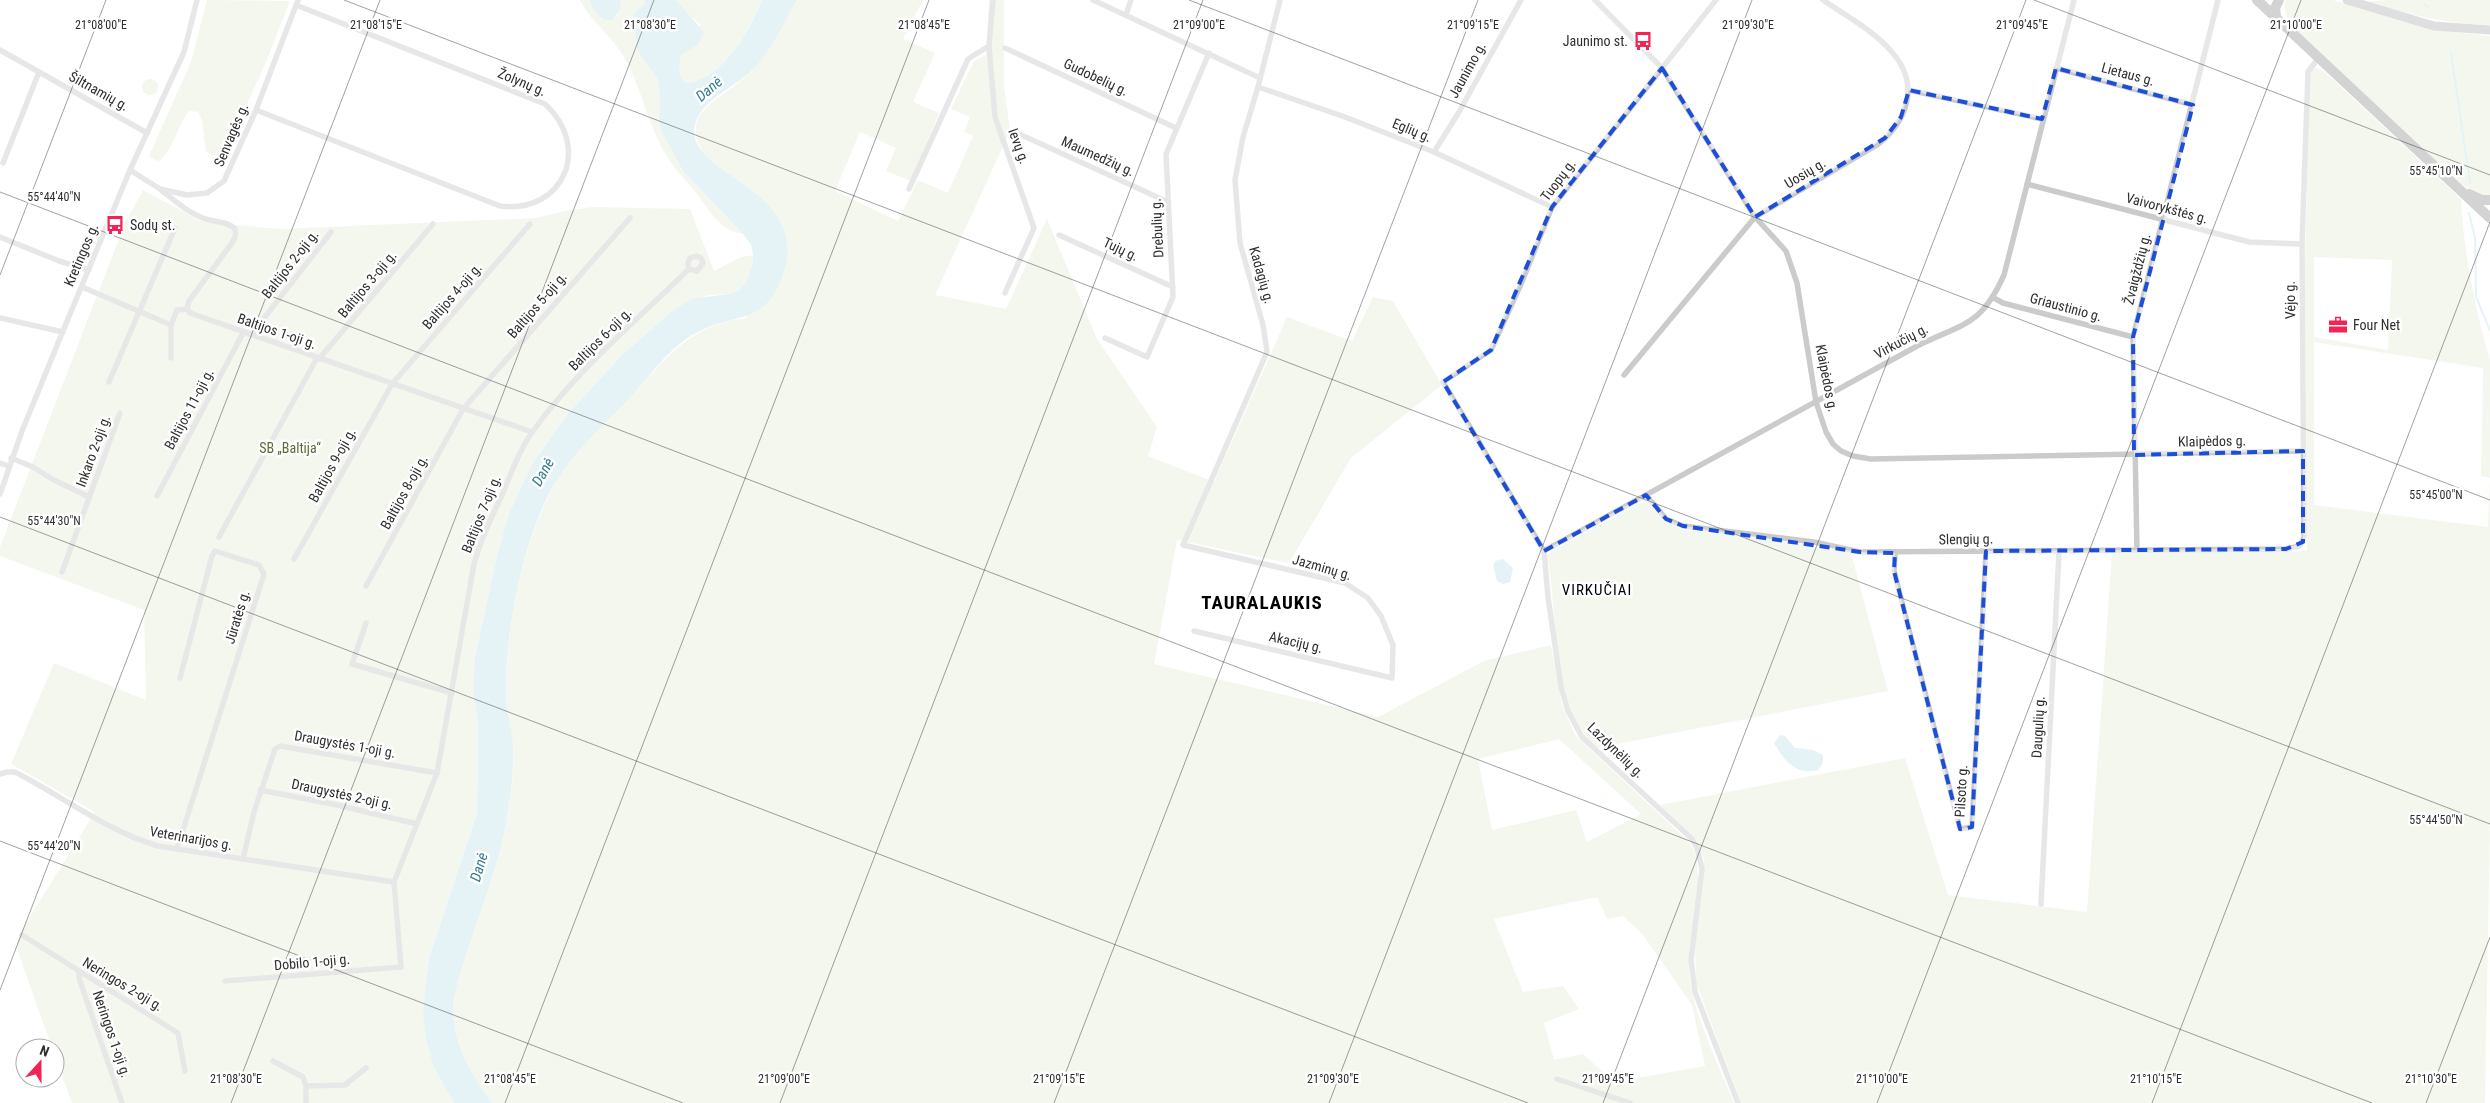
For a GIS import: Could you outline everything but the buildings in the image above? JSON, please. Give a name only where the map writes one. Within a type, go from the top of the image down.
[{"type":"highway","points":[[2257,0],[2490,218]]},
{"type":"highway","points":[[2276,17],[2275,8],[2279,0]]},
{"type":"highway","points":[[2459,188],[2477,198],[2490,200]]},
{"type":"main road","points":[[2347,0],[2434,26],[2489,30]]},
{"type":"street","name":"Kretingos g.","points":[[0,494],[11,458],[130,170],[184,52],[197,0]]},
{"type":"street","name":"Ievų g.","points":[[993,0],[989,46],[995,118],[1034,228],[1005,293]]},
{"type":"street","points":[[1093,0],[1260,78]]},
{"type":"street","points":[[1126,15],[1131,0]]},
{"type":"street","name":"Kadagių g.","points":[[1183,545],[1267,352],[1263,326],[1240,242],[1235,180],[1243,136],[1258,87],[1280,0]]},
{"type":"street","name":"Jaunimo g.","points":[[1434,152],[1459,112],[1521,0]]},
{"type":"street","name":"Klaipėdos g.","points":[[1595,0],[1662,68],[1755,217],[1781,244],[1791,261],[1800,301],[1816,402],[1833,444],[1853,456],[1871,459],[2303,451]]},
{"type":"street","name":"Tuopų g.","points":[[1443,382],[1491,350],[1521,284],[1552,207],[1716,0]]},
{"type":"street","points":[[1823,0],[1874,35],[1892,51],[1904,74],[1909,90],[2042,119]]},
{"type":"street","name":"Virkučių g.","points":[[1544,551],[1919,345],[1948,330],[1961,328],[1975,318],[1994,298],[2004,276],[2042,119],[2074,0]]},
{"type":"street","name":"Žvaigždžių g.","points":[[2137,550],[2133,337],[2218,0]]},
{"type":"street","name":"Senvagės g.","points":[[130,170],[160,189],[197,195],[216,189],[229,174],[256,110],[297,2]]},
{"type":"street","name":"Žolynų g.","points":[[256,110],[500,206],[525,207],[543,199],[557,185],[566,170],[569,151],[566,133],[560,121],[545,104],[297,2]]},
{"type":"street","points":[[909,189],[968,59],[989,46]]},
{"type":"street","name":"Gudobelių g.","points":[[1005,48],[1176,128]]},
{"type":"street","name":"Šiltnamių g.","points":[[0,50],[147,133]]},
{"type":"street","name":"Drebulių g.","points":[[1105,338],[1147,358],[1173,297],[1166,154],[1209,54]]},
{"type":"street","name":"Vėjo g.","points":[[2300,546],[2304,537],[2302,244],[2308,72],[2319,57]]},
{"type":"street","name":"Lietaus g.","points":[[2056,68],[2193,105]]},
{"type":"street","points":[[3,163],[39,72]]},
{"type":"street","name":"Eglių g.","points":[[1258,87],[1345,117],[1434,152],[1552,207]]},
{"type":"street","name":"Uosių g.","points":[[1624,375],[1755,217],[1885,138],[1901,117],[1909,96],[1909,90]]},
{"type":"street","name":"Maumedžių g.","points":[[1017,133],[1168,202]]},
{"type":"street","name":"Vaivorykštės g.","points":[[2027,184],[2249,242],[2302,244]]},
{"type":"street","points":[[160,189],[193,214],[205,219],[229,224],[236,233],[232,243],[189,301],[187,309],[177,310],[171,325],[171,358]]},
{"type":"street","name":"Baltijos 5-oji g.","points":[[463,409],[630,218]]},
{"type":"street","name":"Baltijos 3-oji g.","points":[[219,537],[318,358],[433,224]]},
{"type":"street","name":"Baltijos 4-oji g.","points":[[392,384],[530,224]]},
{"type":"street","points":[[109,382],[175,228]]},
{"type":"street","name":"Baltijos 2-oji g.","points":[[251,335],[331,232]]},
{"type":"street","name":"Tujų g.","points":[[1059,234],[1173,287]]},
{"type":"street","points":[[0,237],[59,261],[89,270]]},
{"type":"street","name":"Baltijos 6-oji g.","points":[[532,432],[576,379],[689,269]]},
{"type":"street","points":[[82,286],[171,325]]},
{"type":"street","name":"Griaustinio g.","points":[[1994,298],[2003,303],[2133,337]]},
{"type":"street","name":"Baltijos 1-oji g.","points":[[187,309],[196,316],[243,333],[532,432]]},
{"type":"street","points":[[0,318],[63,332]]},
{"type":"street","name":"Baltijos 11-oji g.","points":[[157,496],[243,333]]},
{"type":"street","name":"Lazdynėlių g.","points":[[1443,382],[1544,551],[1549,606],[1561,687],[1574,727],[1582,738],[1692,839],[1697,848],[1702,870],[1691,960],[1694,992],[1738,1103]]},
{"type":"street","name":"Baltijos 9-oji g.","points":[[294,559],[392,384]]},
{"type":"street","name":"Baltijos 8-oji g.","points":[[366,586],[463,409]]},
{"type":"street","name":"Inkaro 2-oji g.","points":[[62,572],[120,413]]},
{"type":"street","name":"Baltijos 7-oji g.","points":[[394,882],[437,773],[477,553],[512,470],[532,432]]},
{"type":"street","points":[[11,458],[33,467],[89,497]]},
{"type":"street","points":[[0,463],[9,466]]},
{"type":"street","name":"Slengių g.","points":[[1646,495],[1666,519],[1683,526],[1814,542],[1860,552],[2059,552],[2286,548],[2300,546]]},
{"type":"street","name":"Jazminų g.","points":[[1183,545],[1345,583],[1368,598],[1381,616],[1393,644],[1392,678]]},
{"type":"street","name":"Jūratės g.","points":[[177,849],[264,574],[259,565],[215,551],[212,556],[180,678]]},
{"type":"street","name":"Pilsoto g.","points":[[1895,553],[1894,571],[1960,829],[1972,827],[1986,551]]},
{"type":"street","name":"Daugulių g.","points":[[2041,904],[2059,552]]},
{"type":"street","points":[[366,623],[352,664],[452,693]]},
{"type":"street","name":"Akacijų g.","points":[[1194,631],[1392,678]]},
{"type":"street","name":"Draugystės 1-oji g.","points":[[243,859],[260,790],[275,749],[280,746],[437,773]]},
{"type":"street","name":"Veterinarijos g.","points":[[0,774],[15,772],[139,841],[177,849],[394,882]]},
{"type":"street","name":"Draugystės 2-oji g.","points":[[260,790],[417,824]]},
{"type":"street","name":"Dobilo 1-oji g.","points":[[225,981],[401,967],[394,882]]},
{"type":"street","name":"Neringos 2-oji g.","points":[[22,935],[79,973],[178,1032],[185,1071]]},
{"type":"street","name":"Neringos 1-oji g.","points":[[79,973],[79,978],[122,1103]]},
{"type":"street","points":[[273,1060],[303,1077],[306,1086],[306,1103]]},
{"type":"street","points":[[306,1086],[345,1085],[366,1068]]},
{"type":"street","points":[[1557,1079],[1630,1103]]},
{"type":"highlighted area","points":[[1662,68],[1755,217],[1885,138],[1901,117],[1909,90],[2042,119],[2056,68],[2193,105],[2133,337],[2134,455],[2303,451],[2303,542],[2286,549],[1986,551],[1972,827],[1960,829],[1894,571],[1895,553],[1860,552],[1683,526],[1666,519],[1646,495],[1544,551],[1443,382],[1491,350],[1552,207]]},
{"type":"green space","points":[[207,0],[290,1],[267,60],[224,155],[212,155],[206,152],[202,120],[198,112],[189,111],[172,145],[158,162],[149,156],[191,62]]},
{"type":"green space","points":[[580,0],[589,0],[595,12],[604,20],[612,20],[618,15],[621,0],[645,0],[645,5],[636,11],[651,70],[658,80],[660,99],[659,122],[683,171],[743,234],[729,229],[718,221],[670,161],[653,129],[639,89],[627,63],[615,44],[589,14]]},
{"type":"green space","points":[[676,0],[762,0],[750,26],[723,64],[712,74],[699,80],[685,83],[680,70],[681,55],[698,45],[700,24],[686,13]]},
{"type":"green space","points":[[797,0],[923,0],[903,39],[935,53],[913,102],[939,113],[911,181],[886,171],[896,148],[860,132],[835,191],[898,221],[918,180],[948,193],[973,136],[964,132],[970,117],[951,109],[974,61],[986,55],[989,0],[1004,0],[1004,85],[1010,131],[935,295],[1006,309],[1047,219],[1097,339],[1157,427],[1148,456],[1214,482],[1287,317],[1352,341],[1373,297],[1393,301],[1442,385],[1351,458],[1289,563],[1177,540],[1154,664],[1378,717],[1484,661],[1551,645],[1562,705],[1575,735],[1690,843],[1695,855],[1698,868],[1698,883],[1690,946],[1689,976],[1704,1032],[1734,1103],[492,1103],[463,1056],[456,1032],[453,1003],[465,958],[495,869],[506,823],[513,773],[513,743],[506,702],[507,666],[510,633],[524,564],[534,531],[547,500],[562,471],[580,447],[681,345],[710,327],[746,318],[785,262],[786,237],[782,224],[705,155],[697,139],[696,126],[700,115],[709,105],[754,68],[771,44]],"holes":[[[1559,739],[1641,814],[1587,842],[1576,810],[1492,830],[1478,759]],[[1597,897],[1607,919],[1623,916],[1643,935],[1692,1005],[1705,1066],[1614,1082],[1583,1054],[1554,1060],[1544,1023],[1579,1009],[1563,986],[1523,992],[1494,919]]]},
{"type":"green space","points":[[2286,0],[2333,0],[2435,30],[2490,36],[2490,196],[2477,195],[2460,183],[2289,23],[2284,7]]},
{"type":"green space","points":[[2385,0],[2490,0],[2490,25],[2458,23],[2427,18],[2366,2]]},
{"type":"green space","points":[[2316,68],[2325,72],[2461,199],[2471,281],[2490,360],[2490,478],[2490,824],[2485,1103],[1741,1103],[1696,983],[1695,947],[1704,859],[1696,841],[1660,805],[1905,758],[1948,895],[2087,912],[2112,553],[2307,551],[2305,259],[2310,78],[2312,71]],"holes":[[[2314,257],[2392,260],[2388,350],[2314,337]],[[2314,342],[2483,368],[2481,476],[2490,478],[2488,527],[2314,505]]]},
{"type":"green space","points":[[150,79],[158,87],[150,95],[142,87]]},
{"type":"green space","name":"SB „Baltija“","points":[[143,190],[203,222],[281,229],[536,218],[570,210],[594,207],[690,209],[714,271],[741,257],[753,255],[752,267],[745,284],[738,291],[728,294],[708,295],[671,312],[621,356],[567,415],[532,464],[497,556],[475,657],[473,689],[478,725],[477,813],[429,958],[425,989],[423,1016],[434,1068],[454,1103],[72,1103],[65,1084],[65,1038],[48,1038],[16,946],[20,933],[95,812],[11,764],[54,663],[146,700],[144,610],[0,556],[0,547],[125,223]]},
{"type":"green space","points":[[1646,500],[1665,522],[1684,530],[1790,542],[1851,553],[1888,691],[1597,748],[1581,729],[1570,707],[1563,683],[1558,658],[1547,556],[1553,550]]},
{"type":"water","points":[[589,0],[621,0],[620,9],[612,20],[604,20],[595,12]]},
{"type":"water","name":"Danė","points":[[645,0],[676,0],[704,32],[698,45],[681,55],[680,70],[685,83],[699,80],[723,64],[742,39],[762,0],[797,0],[765,55],[751,71],[704,108],[698,116],[695,125],[697,143],[709,158],[767,204],[781,224],[787,249],[781,280],[766,304],[746,316],[711,326],[698,332],[677,346],[572,459],[545,501],[526,555],[518,585],[508,644],[506,696],[513,754],[512,784],[508,813],[495,869],[465,958],[453,1003],[456,1032],[463,1056],[492,1103],[454,1103],[434,1068],[427,1043],[423,1016],[425,989],[429,958],[477,813],[478,725],[473,689],[475,657],[497,556],[509,514],[532,464],[567,415],[621,356],[671,312],[691,299],[738,291],[745,284],[752,267],[753,255],[751,245],[743,234],[683,171],[662,132],[659,122],[660,99],[658,80],[638,51],[633,18],[636,11],[644,5]]},
{"type":"water","points":[[1503,559],[1513,568],[1510,582],[1503,584],[1497,581],[1493,565],[1495,561]]},
{"type":"water","points":[[1780,735],[1785,736],[1795,748],[1813,750],[1823,755],[1823,763],[1818,770],[1804,771],[1797,769],[1787,761],[1774,743]]},
{"type":"waterway","points":[[2424,4],[2428,7]]},
{"type":"waterway","points":[[2451,53],[2470,182]]},
{"type":"waterway","points":[[2469,213],[2475,238],[2476,297],[2490,330]]},
{"type":"place","name":"Jaunimo st.","points":[[1643,41]]},
{"type":"place","name":"Sodų st.","points":[[115,225]]},
{"type":"place","name":"Four Net","points":[[2338,325]]},
{"type":"district","name":"VIRKUČIAI","points":[[1597,590]]},
{"type":"district","name":"TAURALAUKIS","points":[[1262,602]]}]
